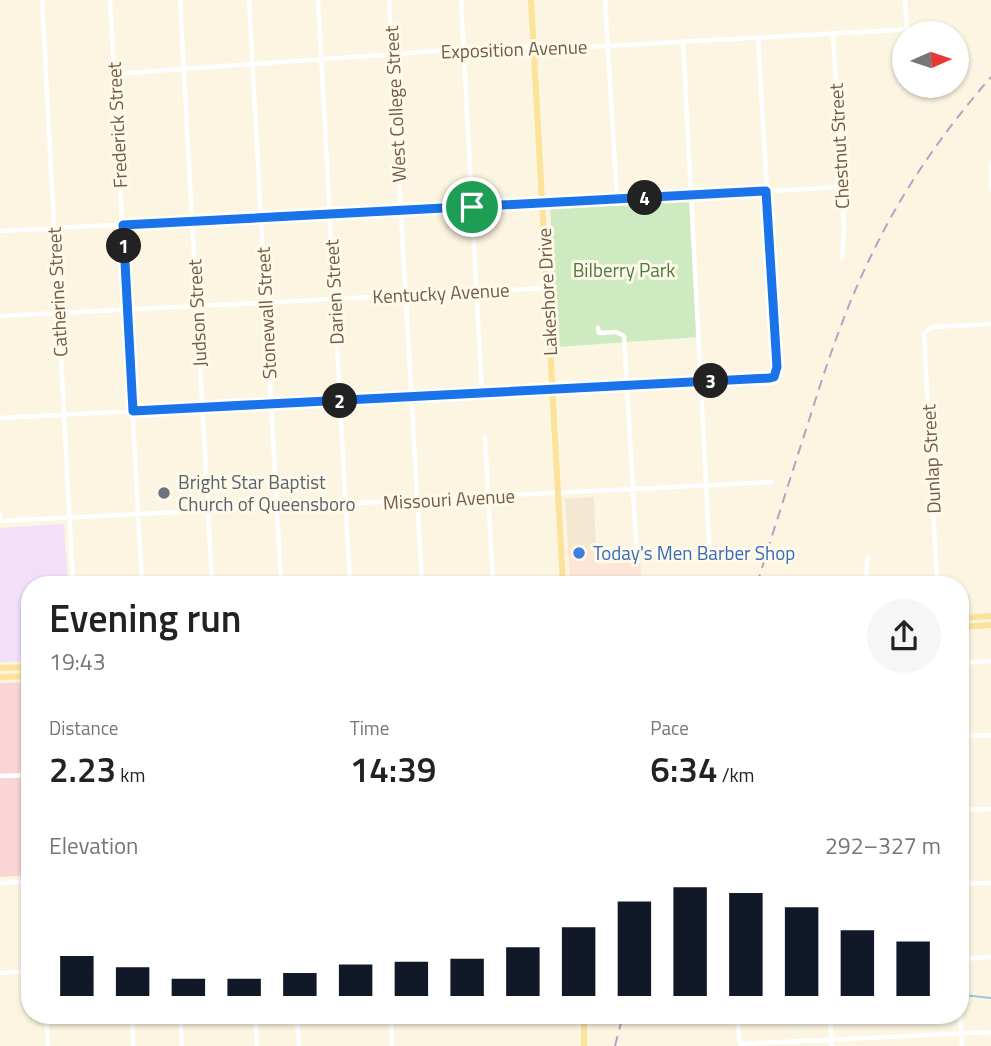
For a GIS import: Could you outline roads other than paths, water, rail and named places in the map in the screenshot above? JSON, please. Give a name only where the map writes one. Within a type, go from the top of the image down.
[{"type":"main road","name":"Lakeshore Drive","points":[[531,0],[563,576]]},
{"type":"main road","points":[[969,617],[991,616]]},
{"type":"main road","points":[[969,626],[991,625]]},
{"type":"main road","points":[[0,668],[21,667]]},
{"type":"main road","points":[[0,677],[21,676]]},
{"type":"main road","points":[[584,1024],[584,1046]]},
{"type":"street","name":"Catherine Street","points":[[41,0],[73,576]]},
{"type":"street","name":"Frederick Street","points":[[110,0],[142,576]]},
{"type":"street","name":"Judson Street","points":[[180,0],[212,576]]},
{"type":"street","name":"Stonewall Street","points":[[249,0],[280,576]]},
{"type":"street","name":"Darien Street","points":[[318,0],[350,576]]},
{"type":"street","name":"West College Street","points":[[389,0],[421,576]]},
{"type":"street","points":[[461,0],[482,393]]},
{"type":"street","points":[[605,0],[617,199]]},
{"type":"street","points":[[905,0],[907,21]]},
{"type":"street","name":"Exposition Avenue","points":[[114,74],[183,71],[392,53],[607,46],[892,31]]},
{"type":"street","name":"Chestnut Street","points":[[833,33],[844,229],[842,258]]},
{"type":"street","points":[[0,418],[766,380],[774,377],[777,367],[758,38]]},
{"type":"street","points":[[683,42],[710,559]]},
{"type":"street","points":[[991,163],[991,189]]},
{"type":"street","points":[[0,231],[841,187]]},
{"type":"street","name":"Kentucky Avenue","points":[[0,316],[547,288]]},
{"type":"street","name":"Dunlap Street","points":[[937,576],[924,334],[932,327],[991,324]]},
{"type":"street","points":[[598,328],[599,333],[621,333],[624,344],[637,558]]},
{"type":"street","points":[[485,437],[493,576]]},
{"type":"street","name":"Missouri Avenue","points":[[0,521],[772,482]]},
{"type":"street","points":[[0,513],[0,521]]},
{"type":"street","points":[[866,576],[868,557]]},
{"type":"street","points":[[969,662],[991,661]]},
{"type":"street","points":[[969,736],[991,735]]},
{"type":"street","points":[[0,776],[21,775]]},
{"type":"street","points":[[969,810],[991,809]]},
{"type":"street","points":[[0,883],[21,882]]},
{"type":"street","points":[[969,884],[991,883]]},
{"type":"street","points":[[969,958],[991,957]]},
{"type":"street","points":[[0,973],[21,972]]},
{"type":"street","points":[[47,1024],[48,1046]]},
{"type":"street","points":[[132,1024],[133,1046]]},
{"type":"street","points":[[181,1024],[182,1046]]},
{"type":"street","points":[[256,1024],[257,1046]]},
{"type":"street","points":[[298,1024],[299,1046]]},
{"type":"street","points":[[391,1024],[392,1046]]},
{"type":"street","points":[[738,1024],[740,1045],[831,1043],[991,1032]]},
{"type":"street","points":[[830,1024],[831,1043]]},
{"type":"street","points":[[960,1024],[962,1046]]},
{"type":"waterway","points":[[969,996],[991,998]]},
{"type":"railway","points":[[760,576],[823,377],[861,277],[909,186],[956,119],[991,77]]},
{"type":"railway","points":[[615,1046],[621,1024]]},
{"type":"place","name":"Bright Star Baptist Church of Queensboro","points":[[164,493]]},
{"type":"place","name":"Today's Men Barber Shop","points":[[579,553]]},
{"type":"park label","name":"Bilberry Park","points":[[624,270]]}]
